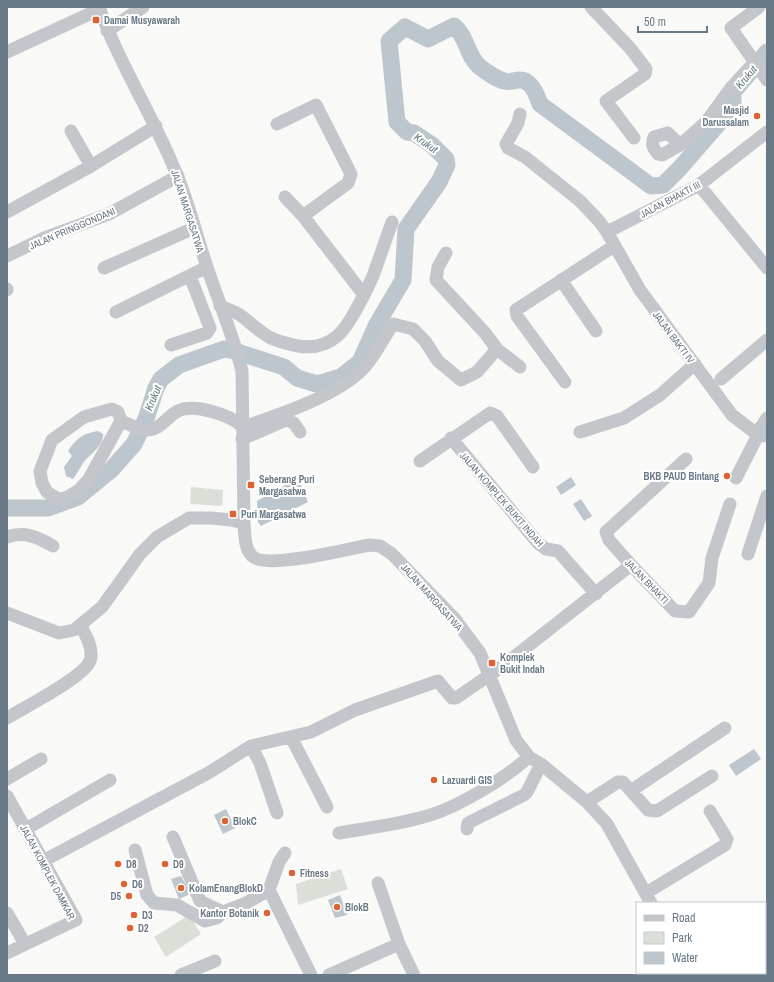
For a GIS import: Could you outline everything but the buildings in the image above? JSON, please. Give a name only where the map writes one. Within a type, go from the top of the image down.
[{"type":"street","points":[[107,31],[143,7]]},
{"type":"street","points":[[591,7],[630,48],[646,69],[646,74],[606,101],[634,138]]},
{"type":"street","points":[[759,7],[731,28],[767,80]]},
{"type":"street","points":[[7,52],[99,8]]},
{"type":"street","name":"JALAN MARGASATWA","points":[[99,8],[107,31],[136,90],[156,126],[178,176],[194,228],[238,356],[242,371],[242,439],[246,547],[251,555],[256,559],[263,561],[283,561],[369,545],[380,546],[398,559],[454,618],[480,653],[516,740],[529,756],[587,802],[606,824],[649,898]]},
{"type":"street","points":[[680,145],[707,121],[730,89],[754,62]]},
{"type":"street","points":[[277,124],[316,105],[352,174],[348,183],[303,216]]},
{"type":"street","name":"JALAN BAKTI IV","points":[[520,114],[518,123],[506,144],[508,148],[525,157],[580,202],[607,232],[640,290],[732,415],[759,434]]},
{"type":"street","points":[[7,212],[90,166],[156,126]]},
{"type":"street","points":[[71,131],[90,166]]},
{"type":"street","name":"JALAN BHAKTI III","points":[[607,232],[699,185],[767,132]]},
{"type":"street","name":"JALAN PRINGGONDANI","points":[[7,256],[44,238],[109,214],[178,176]]},
{"type":"street","points":[[699,185],[767,268]]},
{"type":"street","points":[[285,197],[303,216],[364,295]]},
{"type":"street","points":[[220,306],[239,315],[253,327],[270,338],[289,344],[309,347],[324,346],[346,327],[364,295],[373,276],[392,222]]},
{"type":"street","points":[[104,268],[194,228]]},
{"type":"street","points":[[565,382],[517,316],[516,310],[614,246]]},
{"type":"street","points":[[446,253],[438,267],[436,280],[486,333],[497,349],[520,368]]},
{"type":"street","points":[[116,312],[207,267]]},
{"type":"street","points":[[171,345],[207,332],[210,328],[190,276]]},
{"type":"street","points":[[561,280],[596,331]]},
{"type":"street","points":[[121,421],[141,428],[158,428],[178,410],[198,409],[235,420],[242,426],[249,425],[277,415],[325,394],[350,380],[363,370],[393,324],[412,329],[425,341],[438,361],[461,380],[477,372],[497,349]]},
{"type":"street","points":[[721,379],[767,340]]},
{"type":"street","points":[[580,432],[624,418],[660,395],[695,364]]},
{"type":"street","points":[[112,409],[118,412],[121,421],[89,479],[79,490],[66,498],[60,499],[47,492],[42,483],[40,471],[52,440],[84,417],[112,409]]},
{"type":"street","points":[[420,461],[486,414],[493,414],[497,416],[533,467]]},
{"type":"street","points":[[736,478],[752,450],[759,434],[759,430],[767,418]]},
{"type":"street","points":[[242,439],[286,420],[294,423],[300,432]]},
{"type":"street","name":"JALAN KOMPLEK BUKIT INDAH","points":[[451,438],[538,543],[546,549],[558,551],[596,594]]},
{"type":"street","name":"JALAN BHAKTI","points":[[686,459],[606,532],[609,540],[631,565],[676,611],[689,612],[709,583],[712,558],[730,504]]},
{"type":"street","points":[[748,554],[767,496]]},
{"type":"street","points":[[7,613],[59,633],[74,630],[81,626],[102,607],[140,554],[157,537],[188,518],[231,520],[244,524]]},
{"type":"street","points":[[7,537],[16,534],[27,535],[40,538],[53,546]]},
{"type":"street","points":[[43,861],[210,772],[251,746],[311,732],[355,710],[438,681],[452,698],[456,698],[490,675],[596,594],[631,565]]},
{"type":"street","points":[[7,718],[72,679],[86,667],[90,659],[89,642],[81,626]]},
{"type":"street","points":[[632,790],[725,728]]},
{"type":"street","points":[[291,737],[327,807]]},
{"type":"street","points":[[251,746],[260,763],[277,813]]},
{"type":"street","points":[[339,833],[423,817],[444,810],[490,785],[514,769],[529,756]]},
{"type":"street","points":[[7,779],[41,759]]},
{"type":"street","points":[[467,829],[468,823],[524,796],[541,764]]},
{"type":"street","points":[[587,802],[618,782],[623,782],[632,790],[648,810],[657,811],[712,776]]},
{"type":"street","points":[[26,829],[110,780]]},
{"type":"street","name":"JALAN KOMPLEK DAMKAR","points":[[7,796],[76,920],[7,952]]},
{"type":"street","points":[[649,898],[725,845],[727,839],[710,811]]},
{"type":"street","points":[[173,837],[200,901],[223,912]]},
{"type":"street","points":[[135,850],[147,895],[154,903],[177,905],[206,921],[217,918],[223,912],[246,904],[269,890],[279,862],[285,853]]},
{"type":"street","points":[[378,883],[399,944],[414,975]]},
{"type":"street","points":[[269,890],[311,975]]},
{"type":"street","points":[[7,913],[25,944]]},
{"type":"street","points":[[329,975],[399,944]]},
{"type":"street","points":[[181,975],[215,961]]},
{"type":"green space","points":[[191,487],[223,490],[222,506],[190,504]]},
{"type":"green space","points":[[341,869],[348,889],[298,905],[296,884]]},
{"type":"green space","points":[[189,915],[201,934],[166,957],[154,937]]},
{"type":"water","points":[[98,431],[103,434],[103,438],[99,446],[83,463],[73,479],[66,476],[64,467],[72,456],[68,451],[71,446],[77,439],[89,433]]},
{"type":"water","points":[[571,477],[576,485],[561,495],[556,487]]},
{"type":"water","points":[[298,478],[308,502],[261,526],[258,522],[257,501]]},
{"type":"water","points":[[581,499],[592,516],[584,521],[573,504]]},
{"type":"water","points":[[754,749],[761,759],[736,776],[729,765]]},
{"type":"water","name":"BlokC","points":[[226,809],[235,828],[223,834],[214,815]]},
{"type":"water","name":"KolamEnangBlokD","points":[[181,876],[189,890],[188,895],[179,899],[171,879]]},
{"type":"water","name":"BlokB","points":[[340,895],[347,915],[335,918],[328,900]]},
{"type":"waterway","name":"Krukut","points":[[7,508],[48,508],[78,497],[111,470],[134,444],[146,419],[156,388],[161,379],[179,365],[224,349],[284,367],[297,378],[317,384],[341,377],[360,362],[377,324],[403,280],[406,229],[439,182],[447,165],[446,159],[432,145],[414,133],[407,132],[397,122],[389,41],[405,27],[428,39],[454,26],[462,35],[472,58],[480,67],[506,82],[519,80],[527,82],[533,88],[540,104],[651,186],[663,185],[680,168],[719,123],[733,102],[733,92],[767,52]]},
{"type":"place","name":"Damai Musyawarah","points":[[96,20]]},
{"type":"place","name":"Masjid Darussalam","points":[[757,116]]},
{"type":"place","name":"BKB PAUD Bintang","points":[[727,476]]},
{"type":"place","name":"Seberang Puri Margasatwa","points":[[251,485]]},
{"type":"place","name":"Puri Margasatwa","points":[[233,514]]},
{"type":"place","name":"Komplek Bukit Indah","points":[[492,663]]},
{"type":"place","name":"Lazuardi GIS","points":[[434,780]]},
{"type":"place","name":"BlokC","points":[[225,821]]},
{"type":"place","name":"D8","points":[[118,864]]},
{"type":"place","name":"D9","points":[[165,864]]},
{"type":"place","name":"Fitness","points":[[292,873]]},
{"type":"place","name":"D6","points":[[124,884]]},
{"type":"place","name":"KolamEnangBlokD","points":[[181,888]]},
{"type":"place","name":"D5","points":[[129,896]]},
{"type":"place","name":"BlokB","points":[[337,907]]},
{"type":"place","name":"Kantor Botanik","points":[[267,913]]},
{"type":"place","name":"D3","points":[[134,915]]},
{"type":"place","name":"D2","points":[[130,928]]}]
